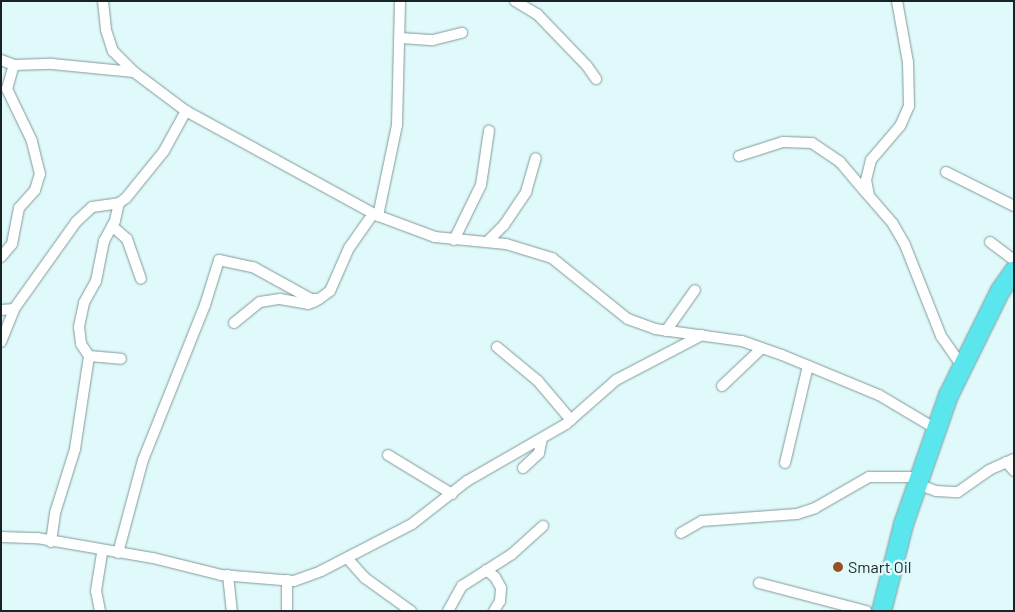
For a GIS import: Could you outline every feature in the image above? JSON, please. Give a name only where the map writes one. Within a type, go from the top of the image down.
[{"type":"highway","points":[[881,611],[903,524],[936,430],[962,366],[1000,290],[1014,270]]},
{"type":"street","points":[[103,1],[106,30],[113,51],[134,72],[186,111],[376,215],[411,230],[454,240],[506,244],[552,258],[628,319],[666,331],[735,339],[762,348],[879,394],[936,430]]},
{"type":"street","points":[[234,322],[260,302],[280,299],[308,304],[320,300],[330,291],[349,248],[376,215],[395,140],[401,38],[400,1]]},
{"type":"street","points":[[401,15],[408,1]]},
{"type":"street","points":[[515,1],[538,14],[587,66],[596,80]]},
{"type":"street","points":[[869,196],[866,170],[900,126],[909,106],[908,62],[897,1]]},
{"type":"street","points":[[401,38],[433,40],[462,33]]},
{"type":"street","points":[[1,60],[14,65],[52,64],[134,72]]},
{"type":"street","points":[[1,257],[12,244],[18,208],[35,190],[40,174],[32,141],[7,89],[14,65]]},
{"type":"street","points":[[51,542],[55,513],[76,449],[89,356],[81,344],[80,313],[94,287],[104,241],[112,226],[119,203],[146,174],[186,111]]},
{"type":"street","points":[[454,240],[481,185],[490,131]]},
{"type":"street","points":[[739,156],[783,142],[812,143],[840,162],[893,224],[905,245],[941,336],[962,366]]},
{"type":"street","points":[[487,242],[504,225],[522,198],[536,158]]},
{"type":"street","points":[[946,172],[1014,206]]},
{"type":"street","points":[[1,342],[14,309],[40,269],[84,213],[92,207],[119,203]]},
{"type":"street","points":[[112,226],[127,239],[141,279]]},
{"type":"street","points":[[990,242],[1014,260]]},
{"type":"street","points":[[118,554],[143,460],[205,305],[219,260],[253,267],[311,299],[320,300]]},
{"type":"street","points":[[666,331],[694,290]]},
{"type":"street","points":[[1,310],[14,309]]},
{"type":"street","points":[[1,537],[51,542],[228,575],[287,580],[321,571],[412,524],[489,467],[571,420],[616,380],[702,334]]},
{"type":"street","points":[[497,347],[538,381],[571,420]]},
{"type":"street","points":[[722,386],[762,348]]},
{"type":"street","points":[[89,356],[121,359]]},
{"type":"street","points":[[785,463],[808,366]]},
{"type":"street","points":[[523,468],[538,453],[542,438]]},
{"type":"street","points":[[388,455],[452,494]]},
{"type":"street","points":[[681,533],[702,521],[797,514],[815,508],[869,477],[919,480],[936,491],[958,492],[1010,460],[1014,471]]},
{"type":"street","points":[[448,611],[462,586],[527,543],[543,526]]},
{"type":"street","points":[[100,611],[96,591],[102,552]]},
{"type":"street","points":[[347,558],[365,578],[411,611]]},
{"type":"street","points":[[486,570],[495,577],[501,588],[500,601],[494,611]]},
{"type":"street","points":[[228,575],[232,611]]},
{"type":"street","points":[[287,580],[287,611]]},
{"type":"street","points":[[759,583],[866,611]]},
{"type":"place","name":"Smart Oil","points":[[838,567]]}]
